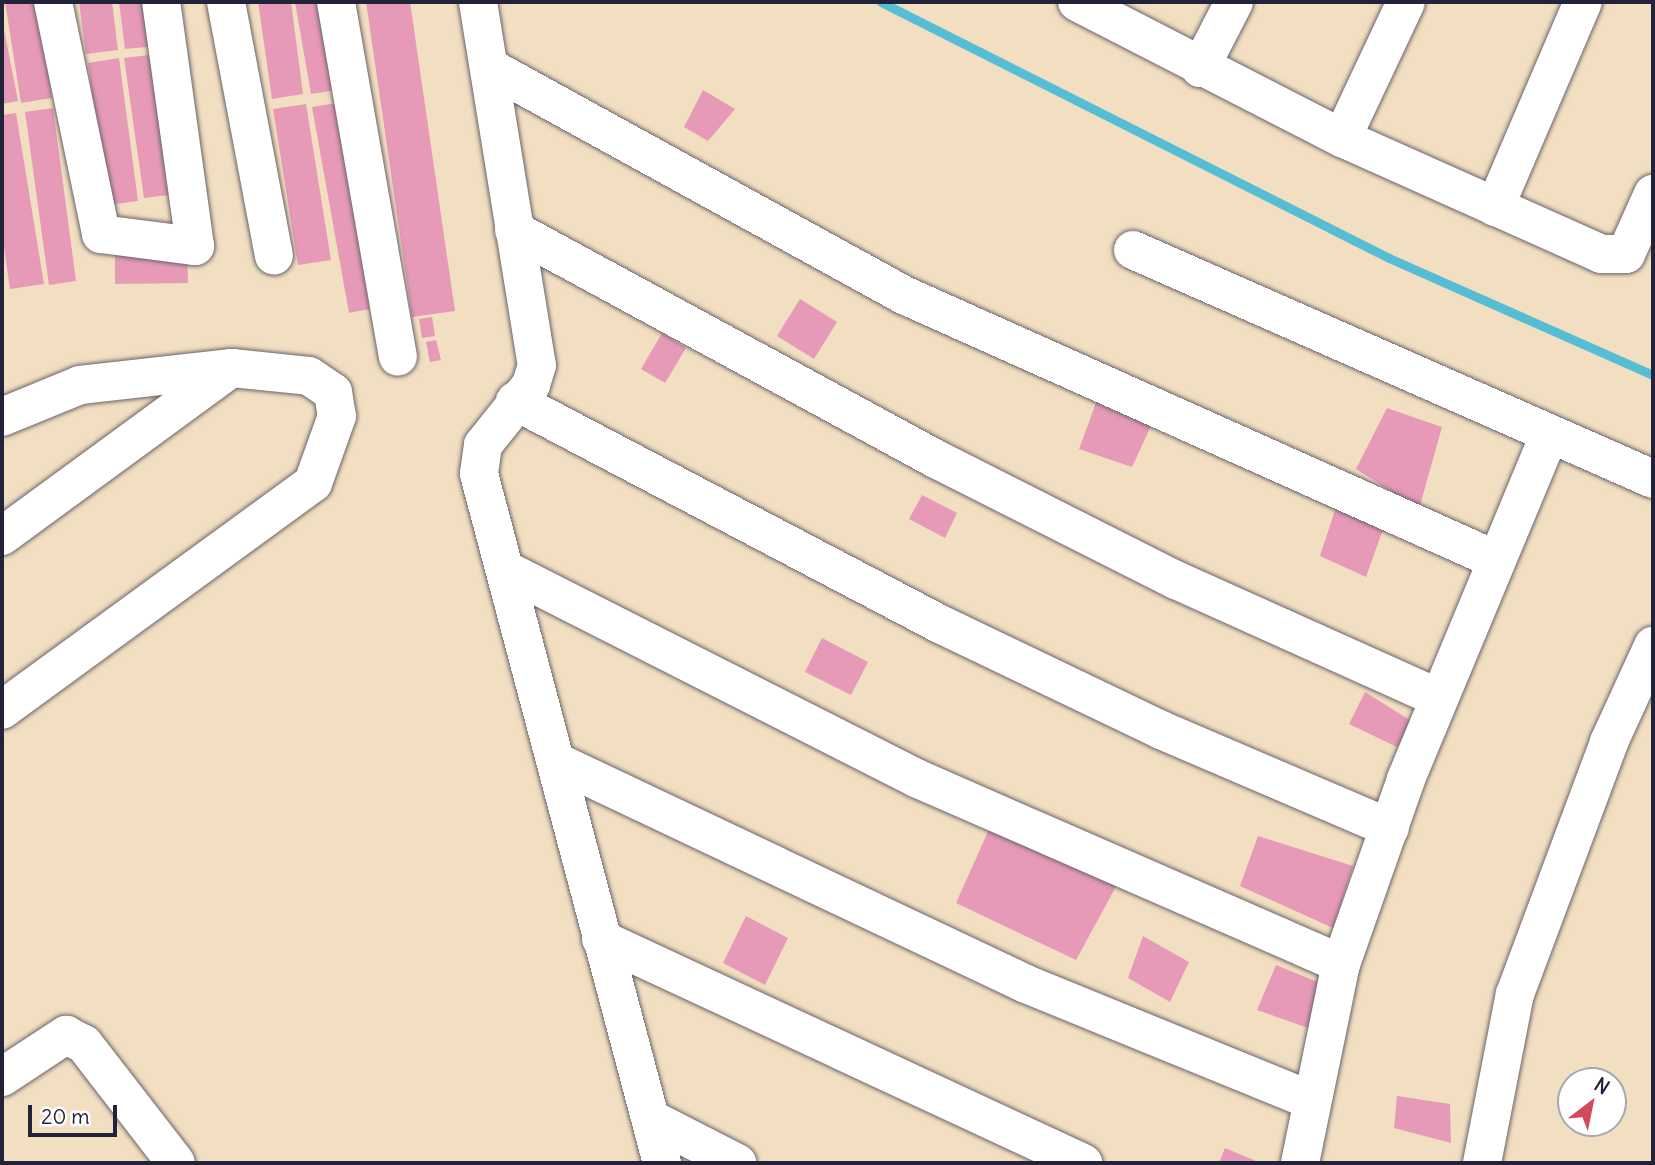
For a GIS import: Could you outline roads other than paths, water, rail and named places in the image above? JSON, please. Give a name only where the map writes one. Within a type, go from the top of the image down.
[{"type":"street","points":[[53,2],[101,234],[195,246],[160,2]]},
{"type":"street","points":[[226,2],[274,255]]},
{"type":"street","points":[[336,2],[398,357]]},
{"type":"street","points":[[478,2],[537,365],[531,385],[514,401],[483,445],[479,474],[508,571],[601,939],[662,1163]]},
{"type":"street","points":[[1077,2],[1200,68],[1342,138],[1601,254],[1626,254],[1653,194]]},
{"type":"street","points":[[1200,68],[1234,2]]},
{"type":"street","points":[[1342,138],[1406,2]]},
{"type":"street","points":[[1495,207],[1583,2]]},
{"type":"street","points":[[489,67],[906,296],[1494,559]]},
{"type":"street","points":[[514,230],[936,459],[1176,580],[1438,698]]},
{"type":"street","points":[[1133,250],[1549,435],[1653,478]]},
{"type":"street","points":[[2,536],[232,368]]},
{"type":"street","points":[[2,417],[80,385],[232,368],[309,376],[333,392],[337,416],[313,483],[2,710]]},
{"type":"street","points":[[514,401],[940,624],[1161,730],[1391,828]]},
{"type":"street","points":[[1300,1163],[1341,964],[1438,698],[1494,559],[1549,435]]},
{"type":"street","points":[[508,571],[916,778],[1341,964]]},
{"type":"street","points":[[1482,1163],[1515,994],[1609,742],[1653,646]]},
{"type":"street","points":[[557,762],[1026,984],[1312,1101]]},
{"type":"street","points":[[601,939],[1083,1163]]},
{"type":"street","points":[[2,1077],[66,1035],[84,1044],[176,1163]]},
{"type":"street","points":[[651,1119],[737,1163]]},
{"type":"waterway","points":[[881,2],[1389,258],[1653,375]]}]
